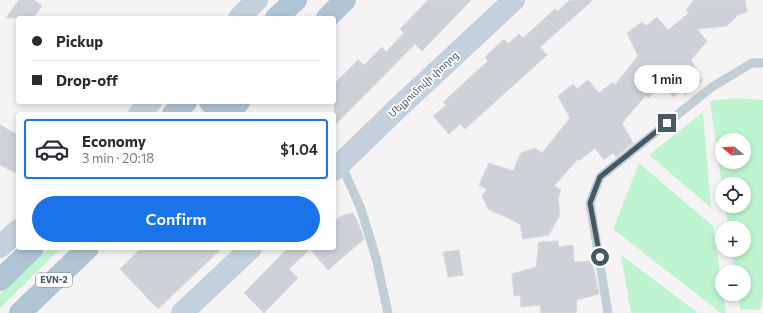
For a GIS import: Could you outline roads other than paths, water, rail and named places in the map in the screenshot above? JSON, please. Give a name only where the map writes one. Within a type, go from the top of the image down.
[{"type":"main road","points":[[278,16],[296,0]]},
{"type":"main road","points":[[329,16],[346,0]]},
{"type":"main road","points":[[175,112],[184,104]]},
{"type":"main road","points":[[212,104],[219,112]]},
{"type":"main road","points":[[229,112],[237,104]]},
{"type":"main road","points":[[0,280],[31,250]]},
{"type":"main road","name":"EVN-2","points":[[20,313],[86,250]]},
{"type":"street","points":[[241,16],[258,0]]},
{"type":"street","name":"Մելքումովի փողոց","points":[[338,167],[394,112],[514,0]]},
{"type":"street","points":[[141,112],[149,104]]},
{"type":"street","points":[[0,247],[16,232]]},
{"type":"street","points":[[182,313],[250,250]]},
{"type":"lane","points":[[608,313],[590,203],[600,177],[712,87],[752,63],[763,64]]},
{"type":"lane","points":[[338,167],[363,216],[376,258],[388,313]]}]
